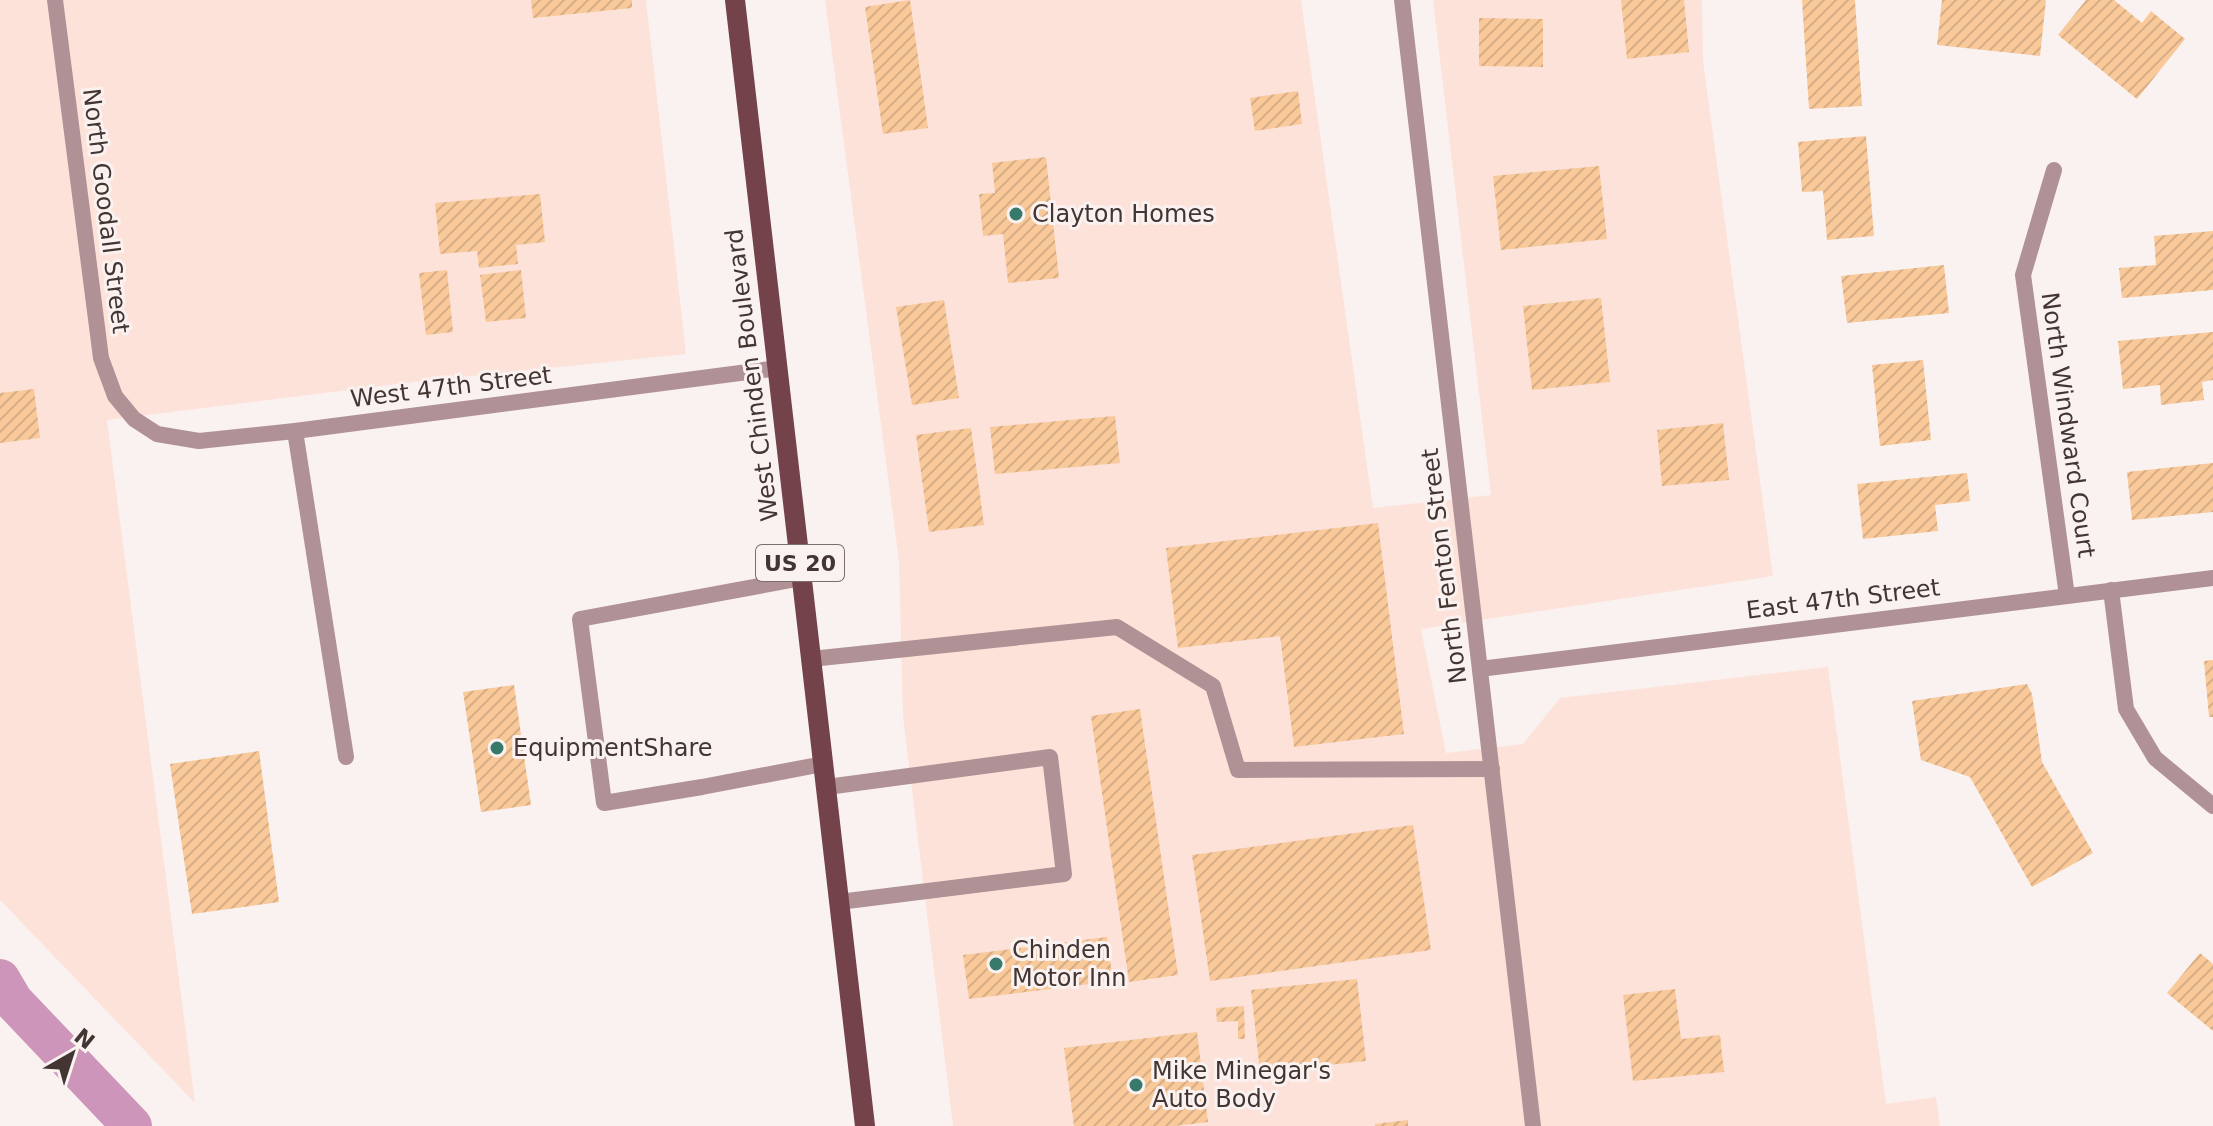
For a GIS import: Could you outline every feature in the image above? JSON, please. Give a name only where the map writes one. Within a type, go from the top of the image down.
[{"type":"main road","name":"West Chinden Boulevard","points":[[735,0],[865,1126]]},
{"type":"street","name":"North Goodall Street","points":[[55,0],[101,358],[115,396],[134,419]]},
{"type":"street","name":"North Fenton Street","points":[[1402,0],[1533,1126]]},
{"type":"street","name":"North Windward Court","points":[[2054,170],[2023,275],[2067,596]]},
{"type":"street","name":"West 47th Street","points":[[134,419],[157,434],[199,441],[778,368]]},
{"type":"street","points":[[295,431],[346,757]]},
{"type":"street","points":[[802,578],[580,619],[604,803],[823,764]]},
{"type":"street","name":"East 47th Street","points":[[1480,669],[2213,578]]},
{"type":"street","points":[[2111,590],[2126,709],[2155,758],[2213,806]]},
{"type":"street","points":[[811,659],[1117,627],[1213,686],[1238,770],[1492,769]]},
{"type":"street","points":[[827,787],[1050,757],[1064,874],[839,902]]},
{"type":"shaded area","points":[[0,0],[646,0],[686,354],[422,381],[107,420],[195,1103],[0,900]]},
{"type":"shaded area","points":[[825,0],[1301,0],[1373,508],[1491,495],[1433,0],[1702,0],[1703,61],[1773,576],[1421,629],[1446,753],[1523,744],[1560,698],[1828,667],[1886,1104],[1936,1097],[1940,1126],[953,1126],[903,717],[899,561]]},
{"type":"building","points":[[531,0],[632,0],[632,8],[533,18]]},
{"type":"building","points":[[910,0],[928,128],[883,134],[865,7]]},
{"type":"building","points":[[1621,0],[1684,0],[1689,52],[1627,59]]},
{"type":"building","points":[[1802,0],[1855,0],[1862,106],[1809,109]]},
{"type":"building","points":[[1942,0],[2046,0],[2040,56],[1937,45]]},
{"type":"building","points":[[2086,0],[2114,0],[2142,23],[2151,11],[2185,39],[2137,99],[2058,35]]},
{"type":"building","points":[[1479,18],[1543,19],[1543,67],[1479,66]]},
{"type":"building","points":[[1298,91],[1302,124],[1255,131],[1250,98]]},
{"type":"building","points":[[1866,136],[1874,236],[1827,240],[1823,191],[1802,192],[1798,142]]},
{"type":"building","name":"Clayton Homes","points":[[1046,157],[1059,278],[1008,283],[1003,234],[983,236],[979,194],[995,193],[992,163]]},
{"type":"building","points":[[1599,166],[1607,239],[1501,250],[1493,176]]},
{"type":"building","points":[[540,194],[545,242],[516,245],[518,264],[479,268],[477,251],[440,254],[435,203]]},
{"type":"building","points":[[2213,231],[2213,290],[2122,298],[2119,268],[2156,265],[2154,236]]},
{"type":"building","points":[[1944,265],[1949,313],[1847,323],[1841,276]]},
{"type":"building","points":[[447,270],[453,332],[426,335],[419,273]]},
{"type":"building","points":[[521,270],[526,318],[486,322],[480,275]]},
{"type":"building","points":[[1601,298],[1610,382],[1532,390],[1523,306]]},
{"type":"building","points":[[944,300],[959,398],[912,405],[896,307]]},
{"type":"building","points":[[2213,332],[2213,380],[2202,382],[2204,400],[2161,405],[2160,385],[2123,389],[2118,341]]},
{"type":"building","points":[[1923,360],[1931,440],[1880,446],[1872,365]]},
{"type":"building","points":[[34,389],[40,438],[0,443],[0,393]]},
{"type":"building","points":[[1115,416],[1120,463],[995,474],[990,427]]},
{"type":"building","points":[[1723,423],[1729,480],[1662,486],[1657,430]]},
{"type":"building","points":[[971,428],[984,525],[929,532],[916,435]]},
{"type":"building","points":[[2213,463],[2213,512],[2132,520],[2127,472]]},
{"type":"building","points":[[1967,473],[1970,501],[1935,505],[1938,531],[1863,539],[1857,484]]},
{"type":"building","points":[[1378,523],[1404,734],[1294,747],[1280,636],[1178,648],[1166,548]]},
{"type":"building","points":[[2213,660],[2213,717],[2209,717],[2204,661]]},
{"type":"building","points":[[2027,684],[2032,694],[2042,762],[2093,853],[2032,887],[1970,777],[1921,760],[1912,701]]},
{"type":"building","name":"EquipmentShare","points":[[514,685],[531,805],[481,812],[463,692]]},
{"type":"building","points":[[1140,709],[1178,975],[1129,982],[1091,716]]},
{"type":"building","points":[[259,751],[279,902],[192,914],[170,764]]},
{"type":"building","points":[[1413,825],[1431,950],[1210,981],[1192,855]]},
{"type":"building","points":[[1107,937],[1113,981],[969,999],[963,955]]},
{"type":"building","points":[[2200,953],[2213,964],[2213,1031],[2167,993]]},
{"type":"building","points":[[1357,979],[1366,1061],[1260,1072],[1251,990]]},
{"type":"building","points":[[1675,989],[1681,1039],[1720,1035],[1724,1072],[1633,1081],[1623,995]]},
{"type":"building","points":[[1244,1006],[1245,1039],[1238,1039],[1238,1021],[1217,1022],[1216,1008]]},
{"type":"building","name":"Mike Minegar's Auto Body","points":[[1197,1032],[1208,1122],[1175,1126],[1074,1126],[1064,1048]]},
{"type":"building","points":[[1408,1120],[1408,1126],[1375,1126],[1375,1124]]},
{"type":"waterway","points":[[0,979],[13,1001],[132,1126]]},
{"type":"place","name":"Clayton Homes","points":[[1016,214]]},
{"type":"place","name":"EquipmentShare","points":[[497,748]]},
{"type":"place","name":"Chinden Motor Inn","points":[[996,964]]},
{"type":"place","name":"Mike Minegar's Auto Body","points":[[1136,1085]]}]
